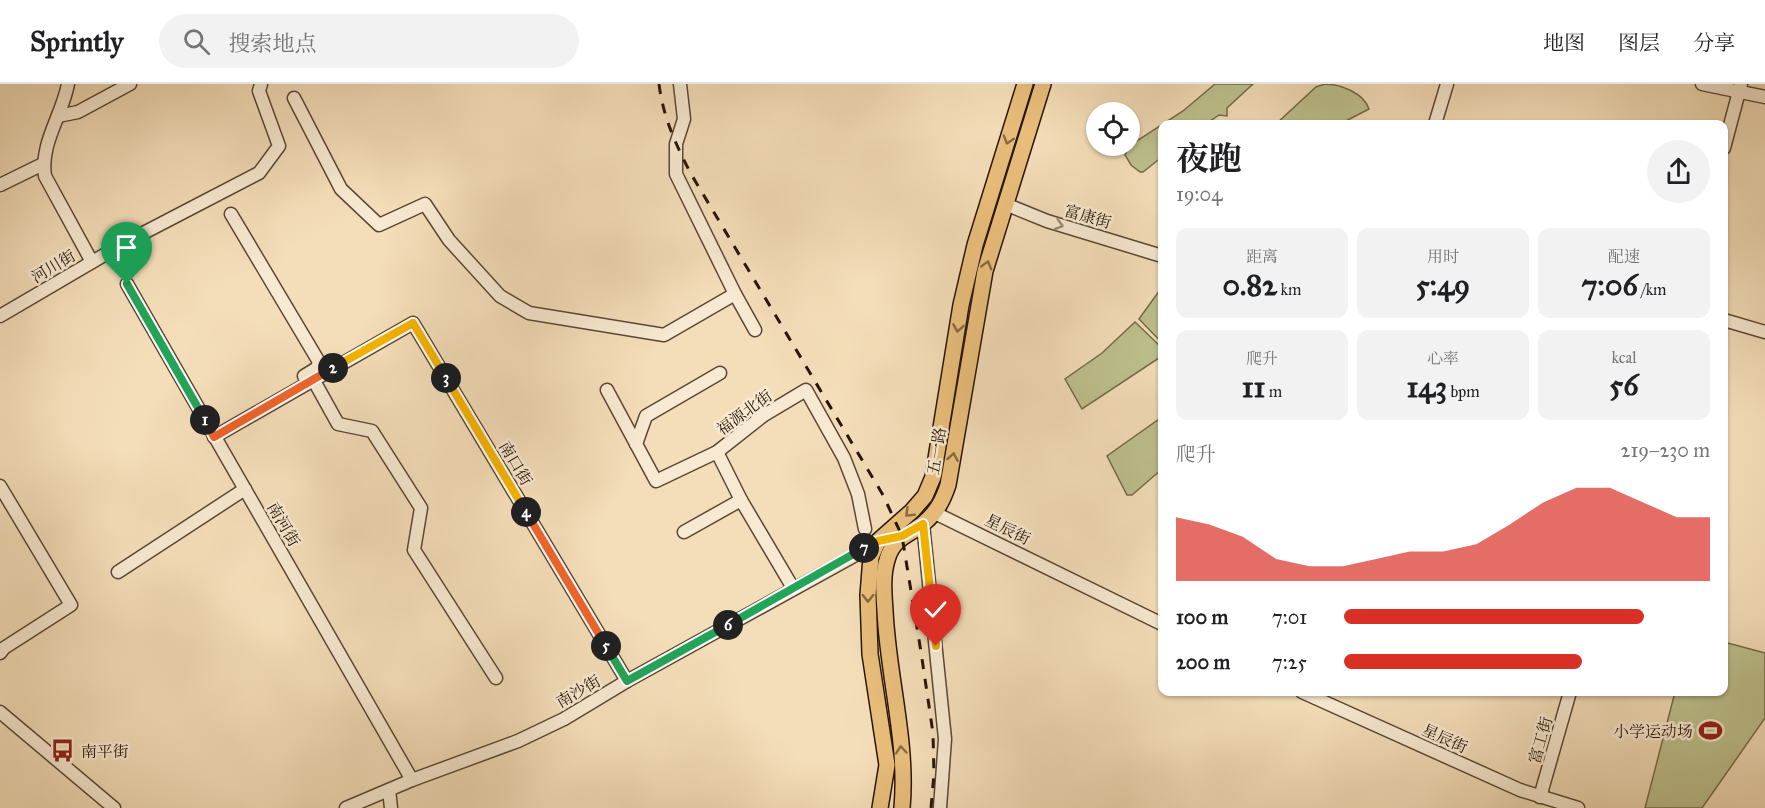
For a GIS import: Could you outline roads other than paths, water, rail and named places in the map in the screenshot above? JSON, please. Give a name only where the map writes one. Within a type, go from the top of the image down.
[{"type":"main road","name":"五一路","points":[[878,541],[912,511],[925,496],[933,477],[961,305],[975,245],[1025,84]]},
{"type":"main road","name":"五一路","points":[[929,518],[943,500],[948,484],[985,271],[1043,84]]},
{"type":"main road","points":[[902,808],[903,772],[885,626],[884,592],[887,560],[892,547],[902,536],[929,518]]},
{"type":"main road","points":[[878,541],[869,569],[868,622],[870,654],[886,765],[880,808]]},
{"type":"street","points":[[68,84],[49,136],[43,164],[45,177],[93,262]]},
{"type":"street","points":[[58,116],[78,112],[130,84]]},
{"type":"street","name":"河川街","points":[[0,316],[93,262],[259,172],[279,146],[260,91],[261,84]]},
{"type":"street","points":[[680,84],[684,119],[676,144],[676,174],[755,330]]},
{"type":"street","points":[[1436,120],[1447,84]]},
{"type":"street","points":[[1702,84],[1740,88],[1765,97]]},
{"type":"street","points":[[1728,132],[1740,88]]},
{"type":"street","points":[[294,98],[341,189],[379,225],[425,204],[449,240],[500,296],[529,313],[664,335],[735,294]]},
{"type":"street","points":[[0,185],[43,164]]},
{"type":"street","name":"富康街","points":[[1005,204],[1047,221],[1158,255]]},
{"type":"street","points":[[231,214],[319,362],[317,368],[271,396],[266,407]]},
{"type":"street","name":"南河街","points":[[127,284],[412,780]]},
{"type":"street","points":[[1728,321],[1765,332]]},
{"type":"street","name":"南口街","points":[[313,379],[413,323],[627,681]]},
{"type":"street","points":[[636,444],[646,416],[720,373]]},
{"type":"street","points":[[214,437],[313,379],[338,424],[372,431],[421,508],[414,550],[496,678]]},
{"type":"street","name":"福源北街","points":[[607,390],[656,481],[717,452],[764,415],[807,390],[844,458],[858,494],[865,529]]},
{"type":"street","points":[[717,452],[741,500],[793,588]]},
{"type":"street","points":[[0,486],[71,605],[1,647]]},
{"type":"street","points":[[118,572],[245,489]]},
{"type":"street","points":[[684,532],[741,500]]},
{"type":"street","points":[[929,518],[945,739],[940,808]]},
{"type":"street","name":"星辰街","points":[[929,518],[1158,622]]},
{"type":"street","name":"南沙街","points":[[346,808],[412,780],[518,741],[564,719],[627,681],[878,541],[902,536]]},
{"type":"street","name":"星辰街","points":[[1311,696],[1509,785],[1578,808]]},
{"type":"street","name":"富工街","points":[[1540,797],[1569,696]]},
{"type":"street","points":[[0,712],[114,808]]},
{"type":"street","points":[[389,790],[391,808]]},
{"type":"railway","points":[[659,84],[671,130],[691,174],[883,495],[902,536],[933,733],[934,774],[931,808]]},
{"type":"place","name":"小学运动场","points":[[1711,731]]},
{"type":"place","name":"南平街","points":[[63,751]]}]
